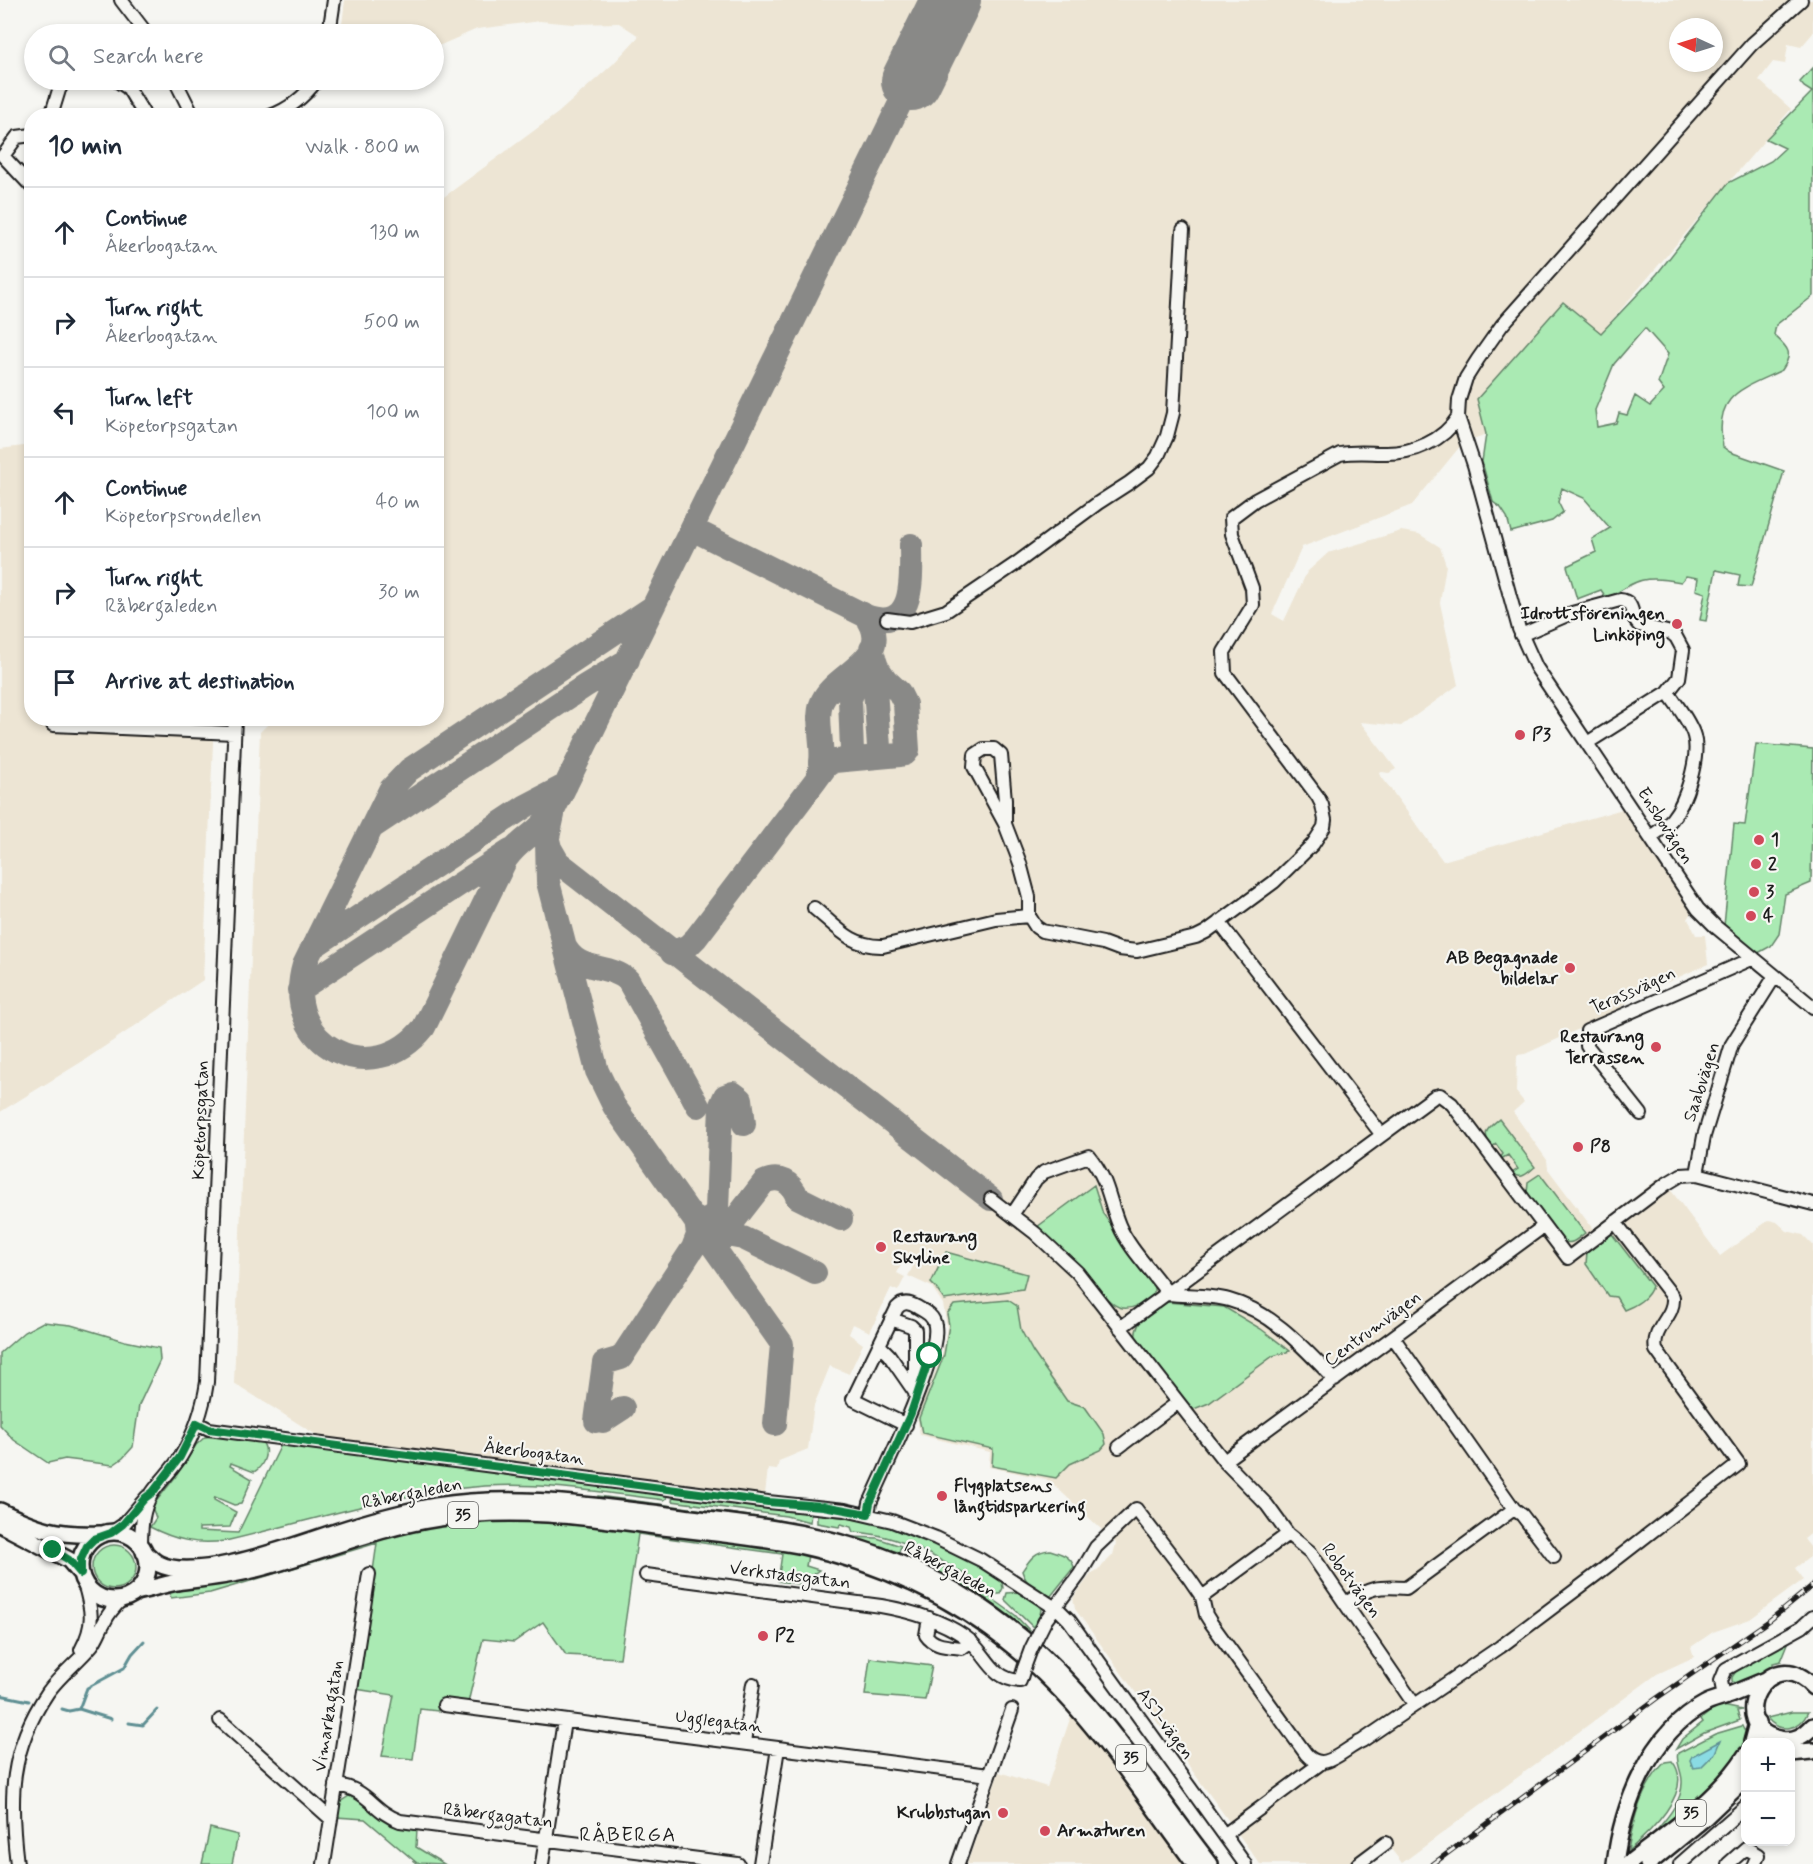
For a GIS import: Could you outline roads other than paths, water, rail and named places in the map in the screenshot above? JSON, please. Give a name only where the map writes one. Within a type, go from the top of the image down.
[{"type":"main road","name":"Råbergaleden","points":[[142,1550],[158,1564],[204,1568],[261,1556],[349,1527],[402,1513],[467,1502],[517,1500],[563,1502],[748,1526],[846,1544],[923,1574],[971,1601],[1019,1636],[1080,1693],[1210,1864]]},
{"type":"main road","name":"35","points":[[0,1510],[51,1532],[79,1535],[107,1533],[128,1536],[142,1550]]},
{"type":"main road","name":"Råbergaleden","points":[[136,1592],[177,1582],[246,1572],[376,1532],[438,1518],[468,1514],[517,1512],[562,1514],[798,1545],[868,1565],[917,1586],[966,1612],[1014,1647],[1071,1700],[1195,1864]]},
{"type":"main road","points":[[0,1524],[69,1560],[91,1591],[100,1597],[111,1600],[122,1599]]},
{"type":"main road","points":[[82,1578],[81,1559],[84,1550],[90,1542],[107,1533]]},
{"type":"main road","points":[[136,1592],[143,1584],[147,1574],[147,1563],[142,1550]]},
{"type":"main road","name":"35","points":[[122,1599],[136,1592]]},
{"type":"main road","points":[[1615,1864],[1622,1823],[1643,1770],[1668,1735],[1690,1714],[1703,1704],[1781,1673],[1804,1671],[1813,1686]]},
{"type":"main road","points":[[1753,1738],[1755,1719],[1753,1699],[1760,1685],[1766,1680]]},
{"type":"main road","points":[[1724,1697],[1744,1705],[1774,1738]]},
{"type":"main road","points":[[1795,1740],[1813,1726]]},
{"type":"main road","points":[[1795,1745],[1811,1748]]},
{"type":"main road","name":"35","points":[[1629,1864],[1722,1785],[1741,1761]]},
{"type":"main road","name":"35","points":[[1648,1864],[1741,1784]]},
{"type":"street","points":[[120,0],[139,24]]},
{"type":"street","points":[[330,24],[334,0]]},
{"type":"street","points":[[1005,824],[1001,755],[994,749],[984,749],[975,755],[974,767],[1005,824],[1020,862],[1029,897],[1029,916],[1036,927],[1042,931],[1137,951],[1196,937],[1206,932],[1274,882],[1313,844],[1324,827],[1325,820],[1318,797],[1225,673],[1224,652],[1253,604],[1251,588],[1232,534],[1231,518],[1255,500],[1340,454],[1355,451],[1391,453],[1413,449],[1428,444],[1443,434],[1458,417],[1461,390],[1466,378],[1502,325],[1752,45],[1801,0]]},
{"type":"street","points":[[53,108],[59,90]]},
{"type":"street","points":[[129,90],[140,108]]},
{"type":"street","points":[[180,90],[189,108]]},
{"type":"street","points":[[286,108],[294,104],[309,90]]},
{"type":"street","points":[[24,136],[17,137],[3,156],[24,178]]},
{"type":"street","points":[[887,619],[910,622],[946,611],[1149,468],[1158,456],[1167,436],[1173,413],[1183,230]]},
{"type":"street","name":"Ensbovägen","points":[[1458,417],[1474,465],[1521,635],[1536,667],[1698,909],[1813,1007]]},
{"type":"street","points":[[1521,635],[1572,613],[1625,600],[1631,605],[1635,622],[1639,625],[1671,633],[1676,637],[1683,650],[1679,678],[1668,692],[1587,743]]},
{"type":"street","points":[[1650,837],[1671,820],[1683,800],[1696,752],[1694,733],[1668,692]]},
{"type":"street","points":[[76,726],[234,733]]},
{"type":"street","name":"Köpetorpsgatan","points":[[107,1533],[123,1524],[153,1492],[180,1457],[197,1423],[205,1396],[209,1354],[234,726]]},
{"type":"street","points":[[814,908],[852,940],[870,946],[883,946],[996,919],[1029,916]]},
{"type":"street","points":[[1219,922],[1382,1135]]},
{"type":"street","name":"Terassvägen","points":[[1641,1114],[1587,1046],[1587,1031],[1754,958]]},
{"type":"street","name":"Saabvägen","points":[[1697,1174],[1704,1136],[1732,1044],[1775,976]]},
{"type":"street","points":[[1120,1328],[1430,1099],[1440,1095],[1447,1098],[1474,1132],[1568,1258],[1666,1184],[1682,1175],[1697,1174],[1813,1204]]},
{"type":"street","points":[[1011,1215],[1036,1179],[1044,1172],[1089,1156],[1103,1176],[1120,1227],[1168,1294],[1227,1300],[1253,1308],[1282,1328],[1335,1380]]},
{"type":"street","name":"Robotvägen","points":[[991,1199],[1035,1233],[1077,1272],[1224,1461],[1266,1505],[1288,1534],[1310,1552],[1414,1704]]},
{"type":"street","points":[[1224,1836],[1321,1763],[1330,1761],[1509,1640],[1739,1464],[1656,1350],[1656,1335],[1672,1307],[1673,1297],[1615,1222]]},
{"type":"street","name":"Centrumvägen","points":[[1224,1461],[1544,1227]]},
{"type":"street","points":[[868,1514],[880,1481],[906,1425],[934,1342],[934,1321],[926,1312],[906,1303],[900,1304],[891,1319],[853,1399],[906,1425]]},
{"type":"street","points":[[891,1319],[911,1326],[915,1330],[915,1396]]},
{"type":"street","points":[[1393,1337],[1514,1509],[1522,1515],[1554,1557]]},
{"type":"street","points":[[879,1345],[889,1355],[915,1396]]},
{"type":"street","points":[[1119,1447],[1177,1403]]},
{"type":"street","name":"Åkerbogatan","points":[[197,1423],[209,1429],[768,1502],[823,1506],[868,1514],[892,1521],[960,1549],[981,1560],[1054,1608]]},
{"type":"street","name":"Köpetorpsgatan","points":[[142,1550],[142,1522],[153,1492]]},
{"type":"street","points":[[1054,1608],[1080,1574],[1096,1547],[1136,1509],[1202,1597],[1206,1615],[1242,1668],[1306,1754],[1321,1763]]},
{"type":"street","points":[[1346,1603],[1359,1594],[1379,1586],[1406,1588],[1514,1509]]},
{"type":"street","points":[[1202,1597],[1288,1534]]},
{"type":"street","name":"Vimarkagatan","points":[[324,1864],[369,1574]]},
{"type":"street","name":"Verkstadsgatan","points":[[646,1575],[881,1606],[929,1618],[943,1623],[971,1641],[1001,1676],[1020,1681],[1031,1649],[1054,1608]]},
{"type":"street","points":[[76,1660],[91,1629],[90,1604],[82,1578]]},
{"type":"street","points":[[17,1864],[12,1792],[23,1740],[33,1717],[49,1692],[94,1643],[112,1609],[122,1599]]},
{"type":"street","name":"ASJ-vägen","points":[[1054,1608],[1069,1620],[1245,1864]]},
{"type":"street","points":[[1724,1697],[1721,1681],[1726,1669],[1802,1627],[1813,1617]]},
{"type":"street","points":[[929,1618],[926,1635],[930,1641],[938,1645],[962,1648],[971,1641]]},
{"type":"street","points":[[744,1743],[753,1684]]},
{"type":"street","name":"Ugglegatan","points":[[444,1705],[989,1775]]},
{"type":"street","points":[[958,1864],[1012,1710]]},
{"type":"street","points":[[220,1720],[331,1819]]},
{"type":"street","points":[[542,1864],[564,1721]]},
{"type":"street","points":[[760,1864],[777,1748]]},
{"type":"street","points":[[1795,1758],[1811,1748]]},
{"type":"street","name":"Råbergagatan","points":[[336,1785],[348,1786],[358,1791],[387,1815],[400,1821],[738,1864]]},
{"type":"street","points":[[1680,1864],[1741,1810]]},
{"type":"street","points":[[1358,1864],[1386,1843]]},
{"type":"street","points":[[1728,1864],[1746,1848],[1758,1855],[1754,1864]]},
{"type":"water","points":[[1720,1741],[1715,1753],[1701,1767],[1693,1768],[1690,1760],[1692,1756]]},
{"type":"waterway","points":[[79,1709],[87,1688],[124,1668],[132,1654],[144,1641]]},
{"type":"waterway","points":[[0,1695],[29,1701]]},
{"type":"waterway","points":[[62,1709],[69,1711],[79,1709],[111,1719]]},
{"type":"waterway","points":[[129,1723],[143,1725],[157,1710]]},
{"type":"railway","points":[[1433,1864],[1657,1698],[1770,1620],[1813,1585]]},
{"type":"place","name":"Idrottsföreningen Linköping","points":[[1677,624]]},
{"type":"place","name":"P3","points":[[1520,735]]},
{"type":"place","name":"1","points":[[1759,840]]},
{"type":"place","name":"2","points":[[1756,864]]},
{"type":"place","name":"3","points":[[1754,892]]},
{"type":"place","name":"4","points":[[1751,916]]},
{"type":"place","name":"AB Begagnade bildelar","points":[[1570,968]]},
{"type":"place","name":"Restaurang Terrassen","points":[[1656,1047]]},
{"type":"place","name":"P8","points":[[1578,1147]]},
{"type":"place","name":"Restaurang Skyline","points":[[881,1247]]},
{"type":"place","name":"Flygplatsens långtidsparkering","points":[[942,1496]]},
{"type":"place","name":"P2","points":[[763,1636]]},
{"type":"place","name":"Krubbstugan","points":[[1003,1813]]},
{"type":"place","name":"Armaturen","points":[[1045,1831]]},
{"type":"district","name":"RÅBERGA","points":[[628,1835]]}]
